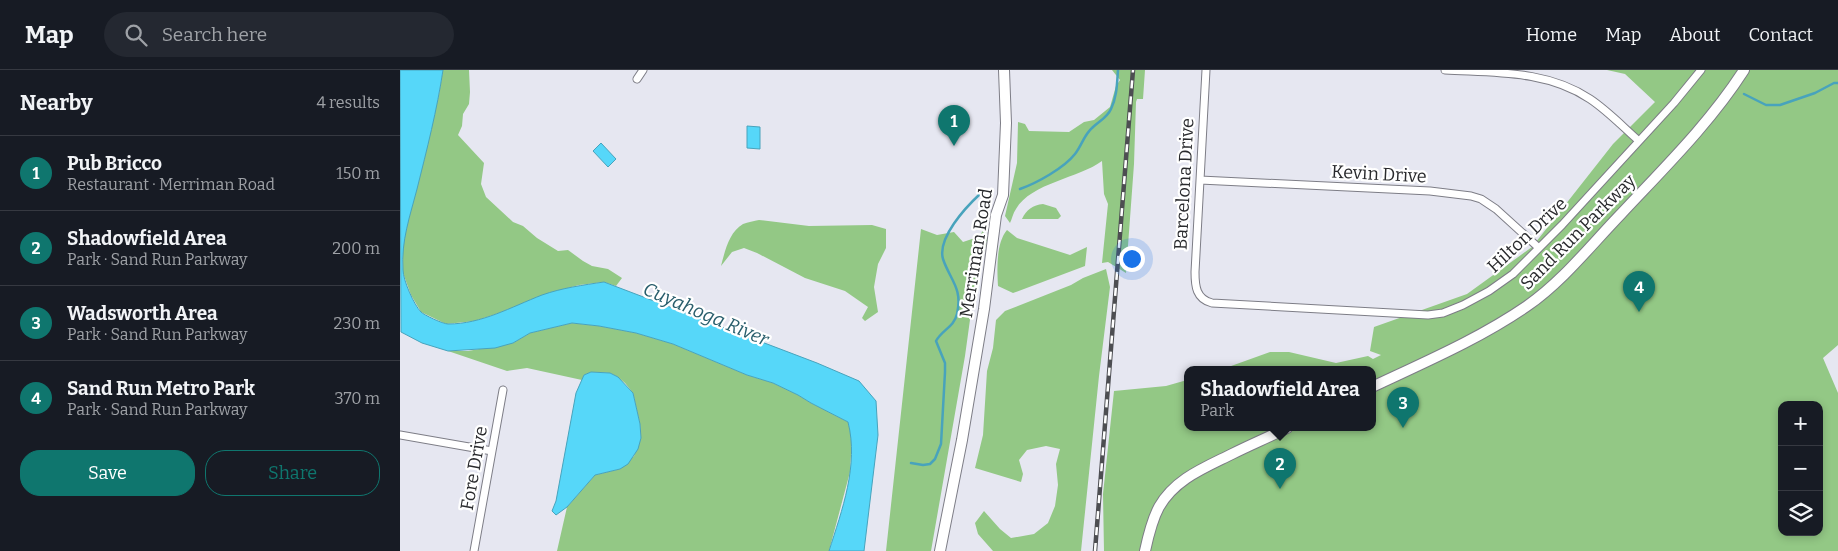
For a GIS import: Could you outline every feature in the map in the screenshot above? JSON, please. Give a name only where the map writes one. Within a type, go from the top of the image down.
[{"type":"street","points":[[637,79],[643,70]]},
{"type":"street","name":"Merriman Road","points":[[940,551],[962,440],[984,309],[996,215],[1003,195],[1006,137],[1004,70]]},
{"type":"street","name":"Barcelona Drive","points":[[1201,298],[1195,285],[1194,272],[1206,70]]},
{"type":"street","points":[[1445,70],[1529,75],[1555,81],[1588,98],[1639,141]]},
{"type":"street","name":"Hilton Drive","points":[[1201,298],[1212,303],[1436,314],[1463,305],[1489,291],[1513,274],[1562,225],[1674,103],[1701,70]]},
{"type":"street","name":"Sand Run Parkway","points":[[1376,385],[1486,332],[1513,316],[1548,290],[1685,146],[1726,97],[1744,70]]},
{"type":"street","name":"Kevin Drive","points":[[1200,180],[1430,192],[1471,196],[1481,199],[1496,208],[1538,248]]},
{"type":"street","name":"Fore Drive","points":[[474,551],[503,390]]},
{"type":"street","points":[[1145,551],[1159,508],[1170,492],[1180,483],[1197,471],[1281,431]]},
{"type":"street","points":[[400,435],[492,451]]},
{"type":"green space","points":[[443,70],[469,70],[469,104],[463,114],[462,126],[458,135],[484,163],[481,184],[486,197],[513,222],[523,226],[537,238],[558,251],[568,250],[592,266],[608,269],[622,278],[616,286],[604,282],[579,285],[543,295],[475,321],[446,324],[421,312],[411,295],[403,273],[403,241],[424,160]]},
{"type":"green space","points":[[1112,70],[1145,70],[1143,99],[1137,99],[1136,102],[1134,164],[1126,273],[1108,262],[1102,263],[1108,204],[1104,194],[1102,161],[1033,193],[1023,200],[1016,209],[1010,223],[1005,216],[1017,163],[1018,122],[1025,124],[1029,131],[1069,132],[1084,122],[1094,120],[1110,107],[1116,86],[1120,80]]},
{"type":"green space","points":[[1607,70],[1838,70],[1838,345],[1823,358],[1838,393],[1838,551],[1104,551],[1103,494],[1114,391],[1166,386],[1184,381],[1184,431],[1376,431],[1376,366],[1231,366],[1270,352],[1289,352],[1336,363],[1368,356],[1373,359],[1381,355],[1370,351],[1374,327],[1467,294],[1532,247],[1613,144],[1655,102],[1625,74]]},
{"type":"green space","points":[[1043,204],[1056,208],[1061,216],[1058,219],[1022,219],[1030,208]]},
{"type":"green space","points":[[759,220],[809,226],[872,225],[886,229],[886,248],[878,264],[874,287],[878,312],[865,321],[862,318],[868,307],[845,291],[805,278],[744,248],[732,252],[721,266],[728,242],[738,227]]},
{"type":"green space","points":[[921,229],[937,235],[954,232],[963,242],[978,237],[983,231],[987,240],[973,298],[965,356],[931,551],[886,551]]},
{"type":"green space","points":[[1007,230],[1017,238],[1070,255],[1087,247],[1085,266],[1013,293],[998,286],[999,249],[1003,235]]},
{"type":"green space","points":[[1106,269],[1110,287],[1081,551],[993,551],[978,534],[975,523],[984,511],[1011,538],[1034,534],[1048,523],[1055,506],[1058,485],[1056,464],[1060,449],[1046,446],[1027,450],[1019,460],[1023,474],[1021,482],[975,468],[983,435],[987,371],[993,348],[996,320],[1005,311]]},
{"type":"green space","points":[[572,323],[636,333],[673,344],[747,375],[773,383],[848,422],[852,439],[850,472],[829,551],[557,551],[567,507],[595,475],[620,469],[634,456],[641,438],[633,393],[625,383],[610,373],[591,372],[584,375],[582,380],[527,368],[507,371],[448,351],[468,351],[513,343],[530,333]]},
{"type":"water","points":[[400,70],[443,70],[432,130],[403,249],[405,280],[418,309],[426,315],[446,324],[461,323],[485,318],[542,295],[604,282],[817,363],[859,381],[876,401],[878,435],[864,551],[829,551],[848,487],[852,455],[848,422],[773,383],[747,375],[673,344],[636,333],[599,326],[572,323],[530,333],[513,343],[495,348],[448,351],[422,343],[401,332]]},
{"type":"water","points":[[747,126],[760,127],[760,149],[747,148]]},
{"type":"water","points":[[601,143],[616,159],[608,167],[593,151]]},
{"type":"water","points":[[591,372],[610,373],[618,377],[633,393],[641,438],[638,449],[628,464],[620,469],[595,475],[567,507],[556,515],[552,511],[556,501],[576,393],[584,375]]},
{"type":"waterway","points":[[1020,189],[1057,170],[1075,154],[1089,131],[1111,109],[1116,90],[1118,70]]},
{"type":"waterway","points":[[1744,94],[1766,105],[1780,105],[1838,83]]},
{"type":"waterway","points":[[911,463],[930,464],[935,459],[941,444],[945,363],[936,341],[953,322],[957,314],[958,305],[957,291],[943,259],[942,251],[948,233],[967,207],[980,194]]},
{"type":"railway","points":[[1095,551],[1133,70]]},
{"type":"place","name":"Pub Bricco","points":[[954,146]]},
{"type":"place","name":"Sand Run Metro Park","points":[[1639,312]]},
{"type":"place","name":"Wadsworth Area","points":[[1403,428]]},
{"type":"place","name":"Shadowfield Area","points":[[1280,489]]},
{"type":"water label","name":"Cuyahoga River","points":[[706,314]]}]
